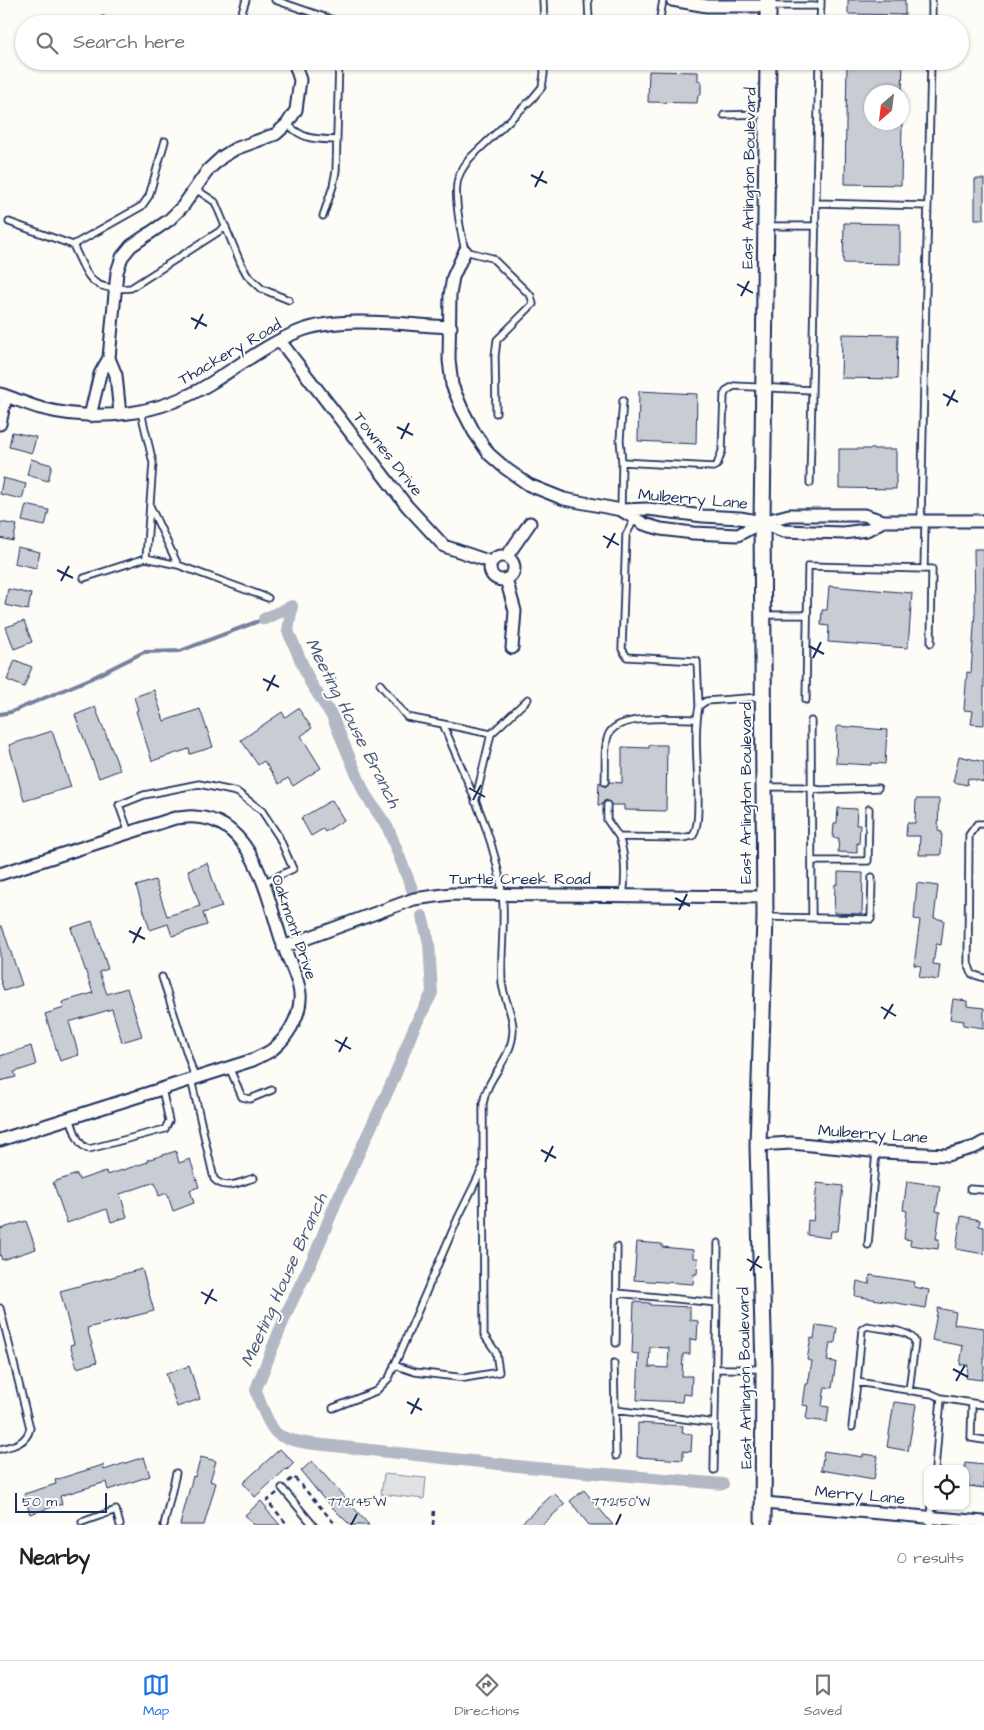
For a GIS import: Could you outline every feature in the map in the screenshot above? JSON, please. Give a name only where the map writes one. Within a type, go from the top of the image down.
[{"type":"main road","name":"East Arlington Boulevard","points":[[762,1525],[764,1503],[764,1368],[758,1145],[765,917],[762,522],[768,70]]},
{"type":"street","points":[[672,0],[707,6],[768,3]]},
{"type":"street","points":[[90,416],[100,374],[109,358],[117,272],[122,257],[132,246],[169,220],[183,206],[194,188],[222,156],[235,149],[276,134],[287,124],[296,110],[300,80],[297,70]]},
{"type":"street","name":"Mulberry Lane","points":[[465,251],[453,276],[450,295],[449,360],[452,385],[474,432],[490,454],[530,485],[564,499],[621,510],[648,509],[703,516],[740,518],[762,522],[784,531],[843,533],[867,530],[882,521]]},
{"type":"street","name":"Thackery Road","points":[[3,395],[40,408],[90,416],[141,412],[158,408],[200,390],[299,331],[318,326],[353,322],[451,327]]},
{"type":"street","name":"Townes Drive","points":[[280,341],[407,506],[444,546],[490,562]]},
{"type":"street","points":[[109,358],[116,375],[120,414]]},
{"type":"street","points":[[0,424],[3,395]]},
{"type":"street","name":"Mulberry Lane","points":[[621,510],[644,524],[661,529],[693,533],[738,535],[762,522],[789,515],[864,515],[882,521],[984,521]]},
{"type":"street","points":[[507,556],[530,523]]},
{"type":"street","points":[[498,556],[507,556],[514,564],[513,573],[506,579],[497,579],[490,572],[490,562],[498,556]]},
{"type":"street","points":[[506,579],[515,611],[512,648]]},
{"type":"street","name":"Oakmont Drive","points":[[0,874],[176,818],[195,816],[219,823],[237,835],[255,861],[298,986],[300,1000],[295,1021],[283,1039],[272,1050],[252,1060],[0,1140]]},
{"type":"street","name":"Turtle Creek Road","points":[[283,946],[414,899],[451,894],[765,897]]},
{"type":"street","name":"Mulberry Lane","points":[[758,1145],[791,1143],[876,1152],[947,1155],[975,1147],[984,1142]]},
{"type":"street","name":"Merry Lane","points":[[764,1503],[984,1522]]},
{"type":"lane","points":[[241,15],[246,0]]},
{"type":"lane","points":[[275,0],[319,15]]},
{"type":"lane","points":[[543,0],[544,15]]},
{"type":"lane","points":[[588,0],[589,15]]},
{"type":"lane","points":[[660,15],[663,0]]},
{"type":"lane","points":[[932,0],[932,15]]},
{"type":"lane","points":[[768,3],[821,3]]},
{"type":"lane","points":[[323,216],[336,172],[339,70]]},
{"type":"lane","points":[[496,413],[495,356],[498,340],[533,304],[531,296],[492,258],[465,251],[458,219],[457,181],[462,169],[470,158],[532,99],[542,87],[544,70]]},
{"type":"lane","points":[[810,483],[819,70]]},
{"type":"lane","points":[[924,569],[923,521],[931,70]]},
{"type":"lane","points":[[724,115],[767,114]]},
{"type":"lane","points":[[287,124],[298,134],[312,139],[337,140]]},
{"type":"lane","points":[[72,245],[142,206],[148,196],[165,141]]},
{"type":"lane","points":[[194,188],[215,202],[247,275],[262,288],[289,300]]},
{"type":"lane","points":[[816,203],[928,206]]},
{"type":"lane","points":[[9,222],[72,245],[90,280],[116,289],[130,288],[226,228]]},
{"type":"lane","points":[[766,226],[816,226]]},
{"type":"lane","points":[[622,462],[713,467],[717,465],[722,451],[724,395],[727,390],[734,386],[812,390]]},
{"type":"lane","points":[[621,510],[622,462],[620,440],[623,400]]},
{"type":"lane","points":[[141,412],[153,464],[146,558]]},
{"type":"lane","points":[[150,506],[178,565]]},
{"type":"lane","points":[[619,837],[682,838],[693,836],[696,831],[698,813],[697,719],[699,706],[697,661],[627,657],[622,648],[626,535],[635,518]]},
{"type":"lane","points":[[84,578],[146,558],[178,565],[268,598]]},
{"type":"lane","points":[[806,700],[808,566],[932,569],[931,643]]},
{"type":"lane","points":[[763,615],[807,615]]},
{"type":"lane","points":[[380,684],[407,717],[491,734]]},
{"type":"lane","points":[[699,706],[706,701],[763,696]]},
{"type":"lane","points":[[475,802],[491,734],[528,699]]},
{"type":"lane","points":[[605,782],[609,733],[617,725],[628,721],[697,719]]},
{"type":"lane","points":[[812,721],[812,918]]},
{"type":"lane","points":[[394,1365],[415,1372],[465,1378],[499,1372],[496,1352],[484,1335],[483,1104],[484,1092],[510,1048],[514,1031],[512,1017],[502,984],[502,894],[497,862],[475,802],[442,724]]},
{"type":"lane","points":[[129,833],[119,805],[144,795],[199,784],[236,792],[262,811],[280,837],[293,869],[262,883]]},
{"type":"lane","points":[[764,788],[811,788],[821,790],[878,788]]},
{"type":"lane","points":[[607,805],[608,820],[619,837],[623,850],[626,872],[623,896]]},
{"type":"lane","points":[[812,861],[868,861],[869,809]]},
{"type":"lane","points":[[984,824],[977,824],[969,835],[968,962],[972,974],[984,978]]},
{"type":"lane","points":[[765,917],[871,919],[872,877]]},
{"type":"lane","points":[[162,976],[193,1079],[214,1179],[219,1184],[225,1186],[254,1178]]},
{"type":"lane","points":[[229,1067],[242,1097],[250,1099],[272,1090]]},
{"type":"lane","points":[[70,1118],[80,1144],[89,1149],[164,1129],[169,1121],[162,1088]]},
{"type":"lane","points":[[868,1244],[876,1152]]},
{"type":"lane","points":[[333,1408],[376,1390],[388,1378],[458,1218],[483,1168]]},
{"type":"lane","points":[[970,1189],[984,1190]]},
{"type":"lane","points":[[714,1470],[718,1243]]},
{"type":"lane","points":[[616,1343],[617,1248]]},
{"type":"lane","points":[[617,1293],[717,1303]]},
{"type":"lane","points":[[0,1308],[30,1428],[29,1436],[23,1442],[0,1449]]},
{"type":"lane","points":[[852,1427],[862,1329],[867,1326],[908,1333],[914,1337],[910,1390]]},
{"type":"lane","points":[[614,1363],[616,1456]]},
{"type":"lane","points":[[717,1369],[764,1368]]},
{"type":"lane","points":[[857,1382],[910,1390],[932,1394],[941,1398],[984,1405]]},
{"type":"lane","points":[[935,1465],[941,1398]]},
{"type":"lane","points":[[972,1404],[971,1438],[984,1440]]},
{"type":"lane","points":[[615,1410],[715,1423]]},
{"type":"lane","points":[[164,1525],[176,1473]]},
{"type":"lane","points":[[282,1488],[313,1525]]},
{"type":"lane","points":[[82,1522],[116,1510],[120,1525]]},
{"type":"path","points":[[433,1525],[434,1509]]},
{"type":"shaded area","points":[[384,1474],[426,1478],[424,1499],[381,1494]]},
{"type":"building","points":[[848,0],[905,0],[905,15],[848,14]]},
{"type":"building","points":[[847,70],[903,70],[902,85],[864,85],[864,130],[902,130],[901,185],[845,184]]},
{"type":"building","points":[[649,71],[698,72],[698,81],[701,81],[701,95],[698,95],[697,103],[648,102]]},
{"type":"building","points":[[975,179],[984,179],[984,219],[975,219]]},
{"type":"building","points":[[844,223],[900,224],[900,264],[843,263]]},
{"type":"building","points":[[842,334],[898,335],[897,379],[841,378]]},
{"type":"building","points":[[639,391],[697,394],[696,444],[638,441]]},
{"type":"building","points":[[12,432],[36,437],[32,453],[9,447]]},
{"type":"building","points":[[839,449],[896,449],[896,489],[839,488]]},
{"type":"building","points":[[31,459],[52,465],[48,481],[27,475]]},
{"type":"building","points":[[3,478],[26,484],[22,499],[0,494]]},
{"type":"building","points":[[26,505],[49,510],[45,526],[22,521]]},
{"type":"building","points":[[0,522],[17,525],[13,541],[0,538]]},
{"type":"building","points":[[17,547],[40,552],[36,568],[14,563]]},
{"type":"building","points":[[974,549],[984,549],[984,725],[971,724],[973,711],[964,710],[967,672],[971,673],[975,611]]},
{"type":"building","points":[[829,586],[912,593],[908,648],[828,642],[829,626],[821,625],[822,610],[827,610]]},
{"type":"building","points":[[8,589],[31,594],[28,610],[5,605]]},
{"type":"building","points":[[24,621],[32,642],[14,649],[6,627]]},
{"type":"building","points":[[15,660],[32,667],[24,687],[7,680]]},
{"type":"building","points":[[154,690],[164,721],[200,709],[213,747],[190,754],[189,749],[152,761],[136,711],[138,710],[134,697]]},
{"type":"building","points":[[95,707],[120,770],[99,778],[75,715]]},
{"type":"building","points":[[298,708],[312,728],[301,736],[321,768],[293,786],[288,778],[279,784],[264,761],[258,765],[241,740],[282,712],[285,717]]},
{"type":"building","points":[[837,726],[887,730],[885,764],[836,763]]},
{"type":"building","points":[[52,731],[71,787],[24,801],[9,745]]},
{"type":"building","points":[[649,745],[667,745],[666,811],[624,810],[624,805],[612,805],[607,800],[602,805],[598,805],[599,782],[605,787],[610,782],[622,783],[622,747],[649,748]]},
{"type":"building","points":[[959,756],[984,762],[984,782],[968,778],[967,785],[953,782]]},
{"type":"building","points":[[916,799],[939,799],[938,831],[942,832],[941,855],[919,855],[920,836],[906,836],[907,823],[915,823]]},
{"type":"building","points":[[332,800],[344,820],[325,832],[323,829],[311,836],[301,818]]},
{"type":"building","points":[[838,808],[857,809],[856,825],[860,825],[857,853],[838,852],[839,838],[833,838]]},
{"type":"building","points":[[207,863],[222,907],[203,913],[207,925],[172,936],[168,924],[150,930],[136,886],[155,880],[167,916],[200,906],[188,870]]},
{"type":"building","points":[[838,872],[863,873],[862,914],[834,913],[835,884],[838,884]]},
{"type":"building","points":[[917,883],[938,886],[934,918],[944,920],[941,945],[936,944],[933,964],[940,965],[938,980],[919,977],[921,966],[914,965],[920,920],[914,919]]},
{"type":"building","points":[[92,921],[108,969],[99,972],[107,994],[127,988],[142,1036],[122,1042],[112,1009],[69,1022],[79,1055],[60,1061],[45,1014],[64,1008],[62,1002],[93,993],[71,928]]},
{"type":"building","points":[[0,926],[2,926],[22,985],[4,991],[0,979]]},
{"type":"building","points":[[953,999],[967,1001],[967,1006],[984,1008],[984,1028],[963,1025],[964,1021],[950,1019]]},
{"type":"building","points":[[31,1046],[36,1065],[14,1072],[16,1077],[0,1081],[0,1056]]},
{"type":"building","points":[[176,1151],[179,1163],[190,1159],[199,1187],[190,1190],[194,1203],[173,1211],[167,1193],[159,1196],[155,1182],[120,1194],[127,1217],[111,1222],[107,1209],[67,1223],[53,1182],[77,1174],[79,1180],[106,1171],[107,1175]]},
{"type":"building","points":[[907,1181],[940,1186],[936,1211],[940,1212],[936,1239],[939,1239],[938,1249],[910,1245],[911,1240],[904,1239],[907,1211],[903,1210]]},
{"type":"building","points":[[817,1183],[843,1186],[838,1231],[831,1231],[830,1238],[807,1235],[808,1220],[813,1221]]},
{"type":"building","points":[[961,1216],[980,1220],[979,1226],[984,1227],[984,1254],[956,1249]]},
{"type":"building","points":[[26,1221],[36,1249],[2,1260],[0,1254],[0,1229]]},
{"type":"building","points":[[637,1242],[662,1244],[662,1247],[693,1250],[693,1258],[698,1258],[697,1274],[694,1274],[693,1284],[634,1280]]},
{"type":"building","points":[[142,1269],[154,1311],[87,1328],[97,1362],[77,1368],[70,1345],[74,1344],[60,1291]]},
{"type":"building","points":[[870,1275],[915,1282],[914,1287],[929,1290],[926,1308],[855,1296],[857,1281],[869,1284]]},
{"type":"building","points":[[634,1302],[650,1303],[650,1305],[690,1307],[690,1320],[698,1321],[697,1340],[690,1339],[690,1354],[683,1354],[682,1376],[692,1376],[691,1395],[683,1394],[682,1402],[637,1400],[639,1354],[632,1353]],"holes":[[[650,1347],[669,1348],[668,1368],[649,1367]]]},
{"type":"building","points":[[938,1308],[956,1312],[954,1324],[984,1328],[984,1369],[982,1380],[966,1378],[968,1365],[960,1365],[963,1346],[932,1340]]},
{"type":"building","points":[[816,1325],[837,1328],[835,1343],[830,1343],[827,1361],[836,1362],[832,1388],[825,1387],[822,1406],[829,1407],[827,1422],[806,1419],[808,1406],[803,1405],[812,1361],[807,1360],[811,1338],[814,1339]]},
{"type":"building","points":[[189,1366],[200,1399],[177,1407],[166,1374]]},
{"type":"building","points":[[894,1402],[916,1405],[908,1451],[887,1447]]},
{"type":"building","points":[[638,1423],[683,1426],[682,1433],[692,1434],[691,1452],[683,1451],[683,1460],[637,1457]]},
{"type":"building","points":[[280,1449],[294,1463],[255,1497],[243,1483]]},
{"type":"building","points":[[824,1451],[863,1457],[863,1454],[878,1456],[874,1479],[821,1470]]},
{"type":"building","points":[[144,1457],[150,1476],[108,1490],[106,1482],[60,1496],[62,1504],[30,1514],[24,1494],[56,1484],[55,1480],[103,1465],[104,1470]]},
{"type":"building","points":[[201,1457],[216,1461],[210,1481],[216,1483],[204,1525],[180,1525],[193,1476],[195,1477]]},
{"type":"building","points":[[312,1461],[369,1525],[350,1525],[322,1497],[301,1471]]},
{"type":"building","points":[[965,1463],[984,1465],[984,1488],[969,1486],[969,1465],[965,1465]]},
{"type":"building","points":[[584,1490],[613,1525],[589,1525],[570,1501]]},
{"type":"building","points":[[554,1493],[565,1504],[542,1525],[520,1525]]},
{"type":"building","points":[[261,1501],[280,1525],[254,1525],[245,1515]]},
{"type":"waterway","name":"Meeting House Branch","points":[[264,619],[292,606],[288,631],[310,682],[332,716],[365,794],[388,828],[414,894]]},
{"type":"waterway","name":"Meeting House Branch","points":[[0,714],[11,712],[92,678],[144,652],[180,651],[264,619]]},
{"type":"waterway","name":"Meeting House Branch","points":[[422,916],[429,943],[432,993],[413,1030],[394,1078],[287,1312],[256,1389],[268,1421],[279,1435],[306,1443],[526,1467],[723,1484]]}]
